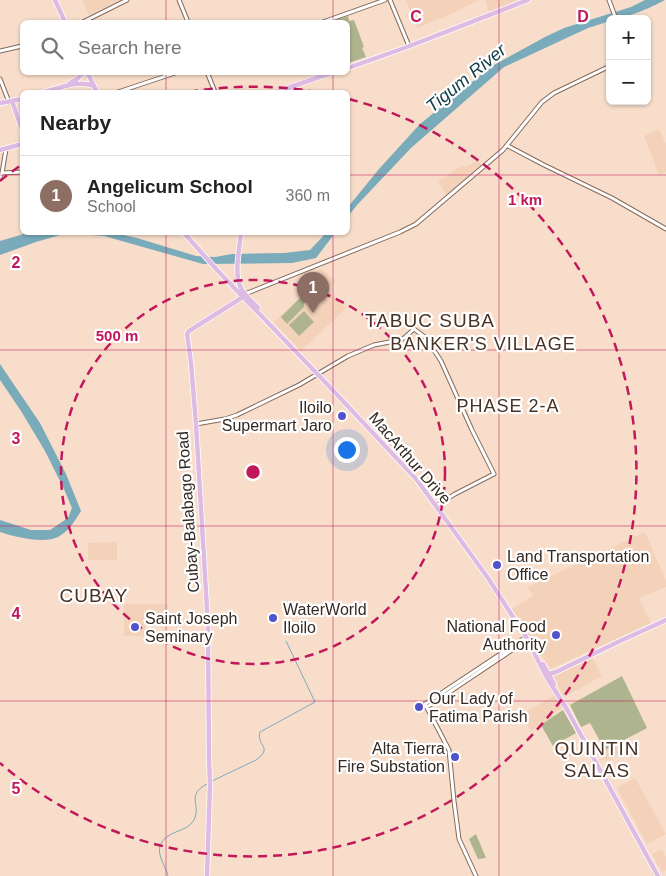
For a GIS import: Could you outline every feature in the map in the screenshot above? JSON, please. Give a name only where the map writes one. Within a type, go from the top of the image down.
[{"type":"main road","points":[[54,0],[64,20]]},
{"type":"main road","points":[[350,67],[528,0]]},
{"type":"main road","points":[[68,85],[82,75]]},
{"type":"main road","points":[[87,75],[96,90]]},
{"type":"main road","points":[[282,90],[325,75]]},
{"type":"main road","points":[[52,90],[83,83],[94,86]]},
{"type":"main road","points":[[0,103],[20,99]]},
{"type":"main road","points":[[10,101],[20,125]]},
{"type":"main road","points":[[0,150],[20,145]]},
{"type":"main road","points":[[186,235],[227,281],[309,362],[317,374]]},
{"type":"main road","points":[[241,235],[238,276],[240,288],[244,296]]},
{"type":"main road","points":[[227,281],[238,276]]},
{"type":"main road","name":"MacArthur Drive","points":[[244,296],[417,480],[480,565],[548,675],[658,876]]},
{"type":"main road","name":"Cubay-Balabago Road","points":[[207,876],[210,780],[208,626],[196,424],[187,334],[244,296]]},
{"type":"main road","points":[[548,675],[666,620]]},
{"type":"street","points":[[87,20],[127,0]]},
{"type":"street","points":[[179,0],[187,20]]},
{"type":"street","points":[[329,20],[385,0]]},
{"type":"street","points":[[390,0],[409,46]]},
{"type":"street","points":[[609,0],[615,15]]},
{"type":"street","points":[[0,51],[20,46]]},
{"type":"street","points":[[244,296],[406,230],[416,224],[508,146],[542,102],[554,93],[606,68]]},
{"type":"street","points":[[124,90],[169,75]]},
{"type":"street","points":[[208,75],[214,90]]},
{"type":"street","points":[[0,79],[10,101]]},
{"type":"street","points":[[508,146],[612,198],[666,229]]},
{"type":"street","points":[[6,149],[1,175],[20,172]]},
{"type":"street","points":[[196,424],[225,420],[237,415],[298,385],[359,351],[374,345],[394,342],[404,338],[414,329],[426,338],[441,361],[494,474],[436,506]]},
{"type":"street","points":[[476,876],[459,839],[449,750],[426,706],[527,640]]},
{"type":"shaded area","points":[[82,0],[121,0],[90,17]]},
{"type":"shaded area","points":[[406,0],[479,0],[417,28]]},
{"type":"shaded area","points":[[485,0],[518,0],[489,12]]},
{"type":"shaded area","points":[[659,129],[666,144],[666,172],[659,175],[644,136]]},
{"type":"shaded area","points":[[478,160],[482,167],[447,196],[438,181],[463,165],[466,167]]},
{"type":"shaded area","points":[[322,269],[335,281],[327,289],[346,308],[301,351],[274,322],[312,286],[303,278]]},
{"type":"shaded area","name":"National Food Authority","points":[[645,532],[666,580],[666,587],[639,598],[651,623],[550,669],[512,609],[533,595],[528,587]]},
{"type":"shaded area","points":[[117,542],[117,560],[88,560],[88,543]]},
{"type":"shaded area","name":"Saint Joseph Seminary","points":[[124,604],[168,604],[168,618],[146,619],[146,636],[124,636]]},
{"type":"shaded area","points":[[592,657],[602,676],[564,697],[553,676]]},
{"type":"shaded area","points":[[555,695],[563,707],[552,714],[553,717],[531,731],[521,715]]},
{"type":"shaded area","points":[[619,743],[623,752],[606,761],[605,759],[599,760],[604,757],[602,752]]},
{"type":"shaded area","points":[[635,778],[666,834],[647,844],[617,788]]},
{"type":"shaded area","points":[[662,849],[666,857],[666,870],[662,872],[652,854]]},
{"type":"green space","points":[[348,16],[349,20],[334,20]]},
{"type":"green space","points":[[354,20],[366,57],[350,62],[350,21]]},
{"type":"green space","points":[[304,294],[310,300],[306,301],[304,307],[287,324],[281,317]]},
{"type":"green space","points":[[304,311],[314,322],[299,336],[289,325]]},
{"type":"green space","points":[[622,676],[647,728],[605,750],[590,723],[581,727],[570,705]]},
{"type":"green space","points":[[563,710],[576,733],[553,746],[541,725]]},
{"type":"green space","points":[[476,834],[486,858],[478,859],[469,839]]},
{"type":"water","points":[[645,0],[665,0],[629,15],[606,15],[606,22],[588,28],[504,67],[411,148],[350,214],[350,205],[420,124],[492,66],[564,28],[631,7]]},
{"type":"water","points":[[20,235],[60,235],[0,255],[0,241]]},
{"type":"water","points":[[92,235],[124,235],[196,256],[215,257],[232,254],[284,253],[310,250],[324,235],[333,235],[316,258],[292,263],[203,264],[104,236]]},
{"type":"water","points":[[0,364],[40,423],[66,474],[81,511],[62,535],[52,539],[29,539],[0,532],[0,520],[31,530],[50,530],[68,518],[72,508],[45,451],[0,380]]},
{"type":"waterway","points":[[212,781],[256,760],[264,752],[259,737],[260,732],[315,702],[286,641]]},
{"type":"waterway","points":[[168,876],[159,850],[160,846],[166,837],[191,824],[196,814],[195,796],[202,787],[209,783]]},
{"type":"place","name":"Angelicum School","points":[[313,313]]},
{"type":"place","name":"Iloilo Supermart Jaro","points":[[342,416]]},
{"type":"place","name":"Land Transportation Office","points":[[497,565]]},
{"type":"place","name":"WaterWorld Iloilo","points":[[273,618]]},
{"type":"place","name":"Saint Joseph Seminary","points":[[135,627]]},
{"type":"place","name":"National Food Authority","points":[[556,635]]},
{"type":"place","name":"Our Lady of Fatima Parish","points":[[419,707]]},
{"type":"place","name":"Alta Tierra Fire Substation","points":[[455,757]]},
{"type":"district","name":"TABUC SUBA","points":[[430,320]]},
{"type":"district","name":"BANKER'S VILLAGE","points":[[483,344]]},
{"type":"district","name":"PHASE 2-A","points":[[508,406]]},
{"type":"district","name":"CUBAY","points":[[94,595]]},
{"type":"district","name":"QUINTIN SALAS","points":[[597,759]]},
{"type":"water label","name":"Tigum River","points":[[466,78]]}]
